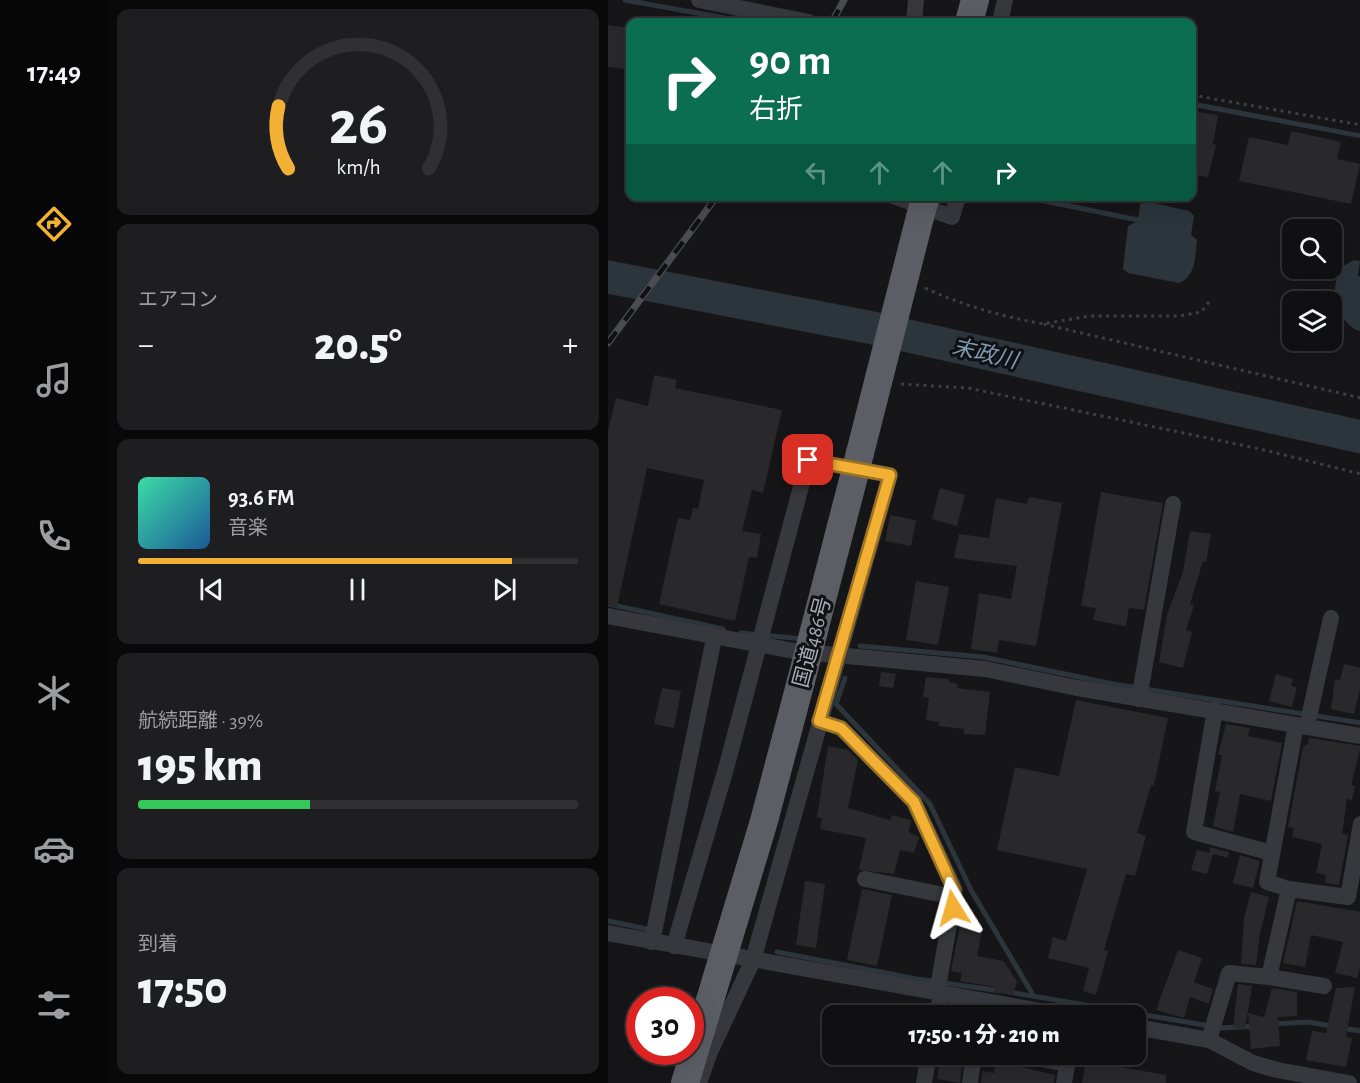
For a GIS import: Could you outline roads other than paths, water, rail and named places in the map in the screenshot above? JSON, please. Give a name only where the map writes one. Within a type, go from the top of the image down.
[{"type":"highway","points":[[970,18],[975,0]]},
{"type":"highway","name":"国道486号","points":[[684,1083],[764,821],[860,453],[887,371],[908,293],[923,207]]},
{"type":"street","points":[[699,0],[789,18]]},
{"type":"street","points":[[914,18],[916,0]]},
{"type":"street","points":[[1001,18],[1005,0]]},
{"type":"street","points":[[907,201],[952,217],[957,201]]},
{"type":"street","points":[[674,946],[727,765],[808,460],[890,475],[819,721],[754,960],[710,1052],[699,1083]]},
{"type":"street","points":[[1140,691],[1173,504]]},
{"type":"street","points":[[608,616],[714,638],[760,637],[839,654],[985,669],[1140,691],[1215,710],[1305,720],[1361,736]]},
{"type":"street","points":[[1331,618],[1272,853],[1267,882],[1354,899],[1361,824]]},
{"type":"street","points":[[652,942],[714,638]]},
{"type":"street","points":[[1215,710],[1194,832],[1272,853]]},
{"type":"street","points":[[819,721],[841,728],[914,802],[954,890],[938,1005]]},
{"type":"street","points":[[865,879],[954,897]]},
{"type":"street","points":[[1269,977],[1289,888]]},
{"type":"street","points":[[608,933],[723,955],[939,988],[1017,1005]]},
{"type":"street","points":[[1211,1031],[1229,973],[1269,977],[1324,987]]},
{"type":"street","points":[[1146,1028],[1211,1031],[1253,1063],[1349,1083]]},
{"type":"street","points":[[924,1083],[927,1065]]},
{"type":"street","points":[[970,1083],[972,1065]]},
{"type":"street","points":[[1064,1083],[1067,1065]]},
{"type":"waterway","points":[[625,0],[725,18]]},
{"type":"waterway","points":[[1196,105],[1361,136]]},
{"type":"waterway","points":[[1045,201],[1143,221]]},
{"type":"waterway","name":"末政川","points":[[608,277],[868,327],[1361,437]]},
{"type":"waterway","points":[[608,604],[723,629]]},
{"type":"waterway","points":[[741,633],[803,639]]},
{"type":"waterway","points":[[860,646],[983,657],[1113,684],[1361,723]]},
{"type":"waterway","points":[[845,678],[836,704],[930,804],[971,890],[1033,995]]},
{"type":"waterway","points":[[608,921],[647,929]]},
{"type":"waterway","points":[[777,952],[917,979],[1000,991]]},
{"type":"waterway","points":[[1009,992],[1222,1028],[1255,1026]]},
{"type":"waterway","points":[[1273,1024],[1308,1022],[1332,1026]]},
{"type":"waterway","points":[[1341,1028],[1361,1031]]},
{"type":"railway","points":[[834,18],[844,0]]},
{"type":"railway","points":[[608,343],[713,201]]}]
